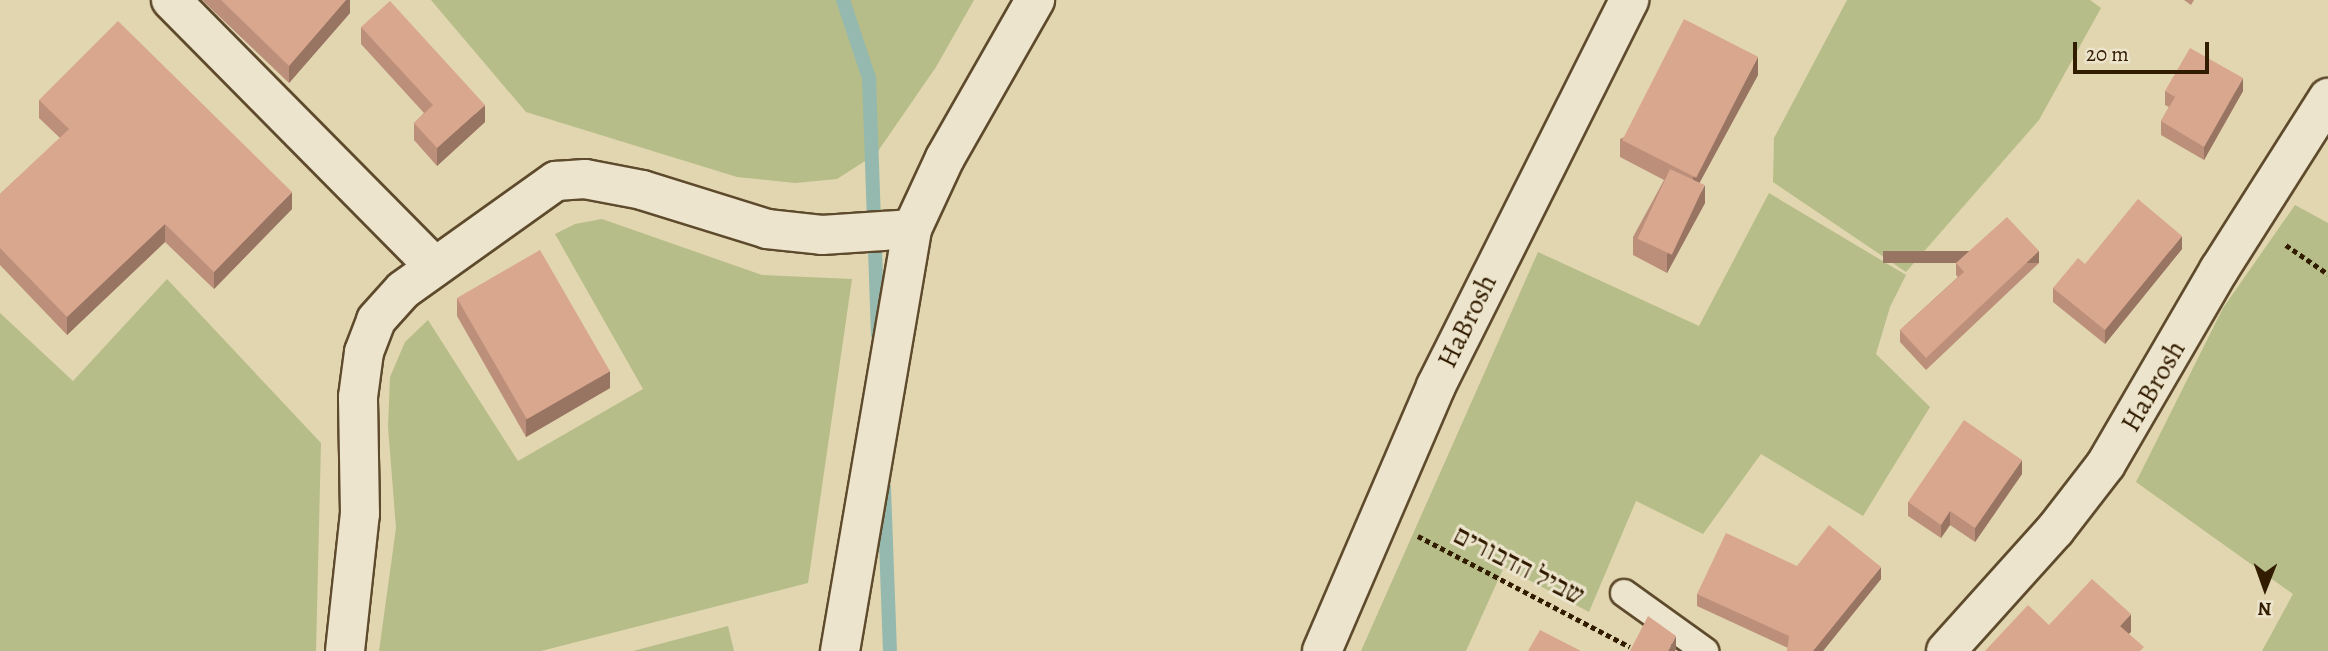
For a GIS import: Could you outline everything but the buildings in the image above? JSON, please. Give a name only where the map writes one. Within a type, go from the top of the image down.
[{"type":"street","points":[[171,0],[435,267]]},
{"type":"street","points":[[840,651],[912,229],[945,158],[1035,0]]},
{"type":"street","name":"HaBrosh","points":[[1322,651],[1487,278],[1629,0]]},
{"type":"street","name":"HaBrosh","points":[[1946,651],[2055,530],[2106,464],[2250,221],[2328,98]]},
{"type":"street","points":[[345,651],[360,514],[358,397],[364,352],[376,320],[402,290],[556,181],[575,180],[642,190],[767,229],[822,234],[912,229]]},
{"type":"lane","points":[[1624,593],[1705,651]]},
{"type":"path","points":[[2250,221],[2328,274]]},
{"type":"path","name":"שביל הדבורים","points":[[1380,516],[1638,651]]},
{"type":"green space","points":[[431,0],[974,0],[936,67],[876,154],[837,179],[795,183],[737,177],[526,112]]},
{"type":"green space","points":[[1847,0],[2090,0],[2101,8],[2039,120],[1906,272],[1773,182],[1774,138]]},
{"type":"green space","points":[[1769,193],[1906,275],[1890,307],[1876,354],[1930,407],[1863,516],[1761,454],[1703,534],[1636,501],[1589,612],[1504,567],[1466,651],[1361,651],[1538,252],[1699,326]]},
{"type":"green space","points":[[2295,205],[2328,223],[2328,651],[2262,651],[2293,594],[2136,482],[2223,308]]},
{"type":"green space","points":[[602,219],[762,275],[852,279],[808,583],[541,651],[379,651],[396,528],[388,427],[390,377],[405,342],[428,320],[518,461],[643,389],[555,234],[575,224]]},
{"type":"green space","points":[[167,279],[321,443],[316,651],[0,651],[0,313],[73,381]]},
{"type":"green space","points":[[728,626],[734,651],[633,651]]},
{"type":"waterway","points":[[843,0],[869,78],[878,335]]},
{"type":"waterway","points":[[884,488],[890,651]]}]
